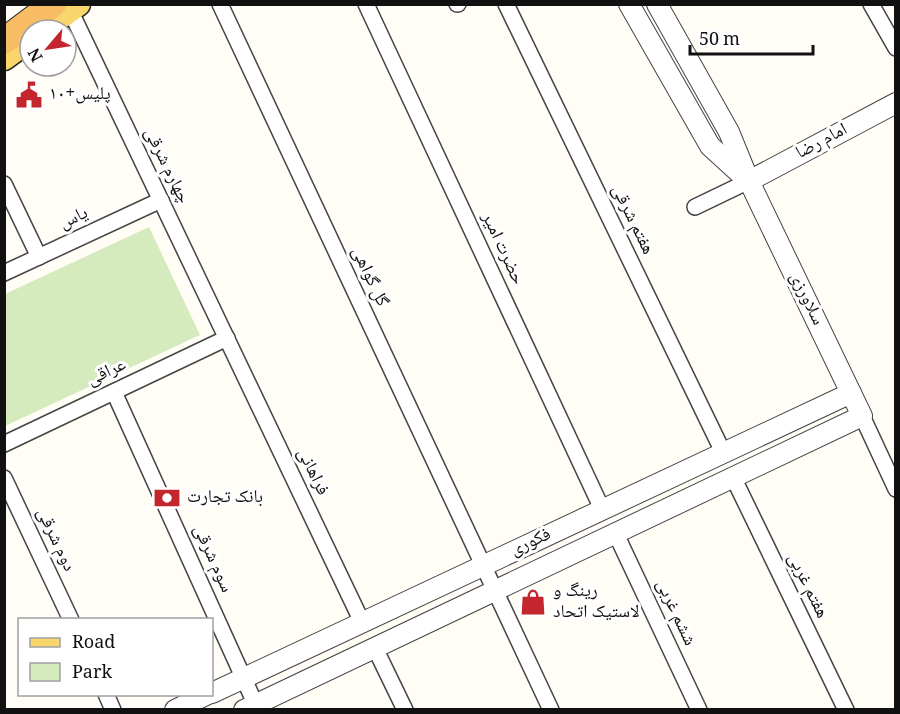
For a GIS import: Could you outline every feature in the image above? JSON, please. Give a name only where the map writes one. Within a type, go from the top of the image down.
[{"type":"highway","points":[[4,41],[67,6]]},
{"type":"main road","points":[[54,18],[67,6]]},
{"type":"main road","points":[[4,58],[18,48]]},
{"type":"street","name":"گل گواهی","points":[[220,4],[551,710]]},
{"type":"street","name":"حضرت امیر","points":[[366,4],[602,509]]},
{"type":"street","name":"هفتم شرقی","points":[[506,4],[723,453]]},
{"type":"street","name":"سلاورزی","points":[[629,4],[710,146],[749,181]]},
{"type":"street","name":"سلاورزی","points":[[657,4],[729,132],[749,181],[862,416]]},
{"type":"street","points":[[871,4],[896,48]]},
{"type":"street","name":"چهارم شرقی","points":[[67,6],[227,338]]},
{"type":"street","name":"امام رضا","points":[[749,181],[896,103]]},
{"type":"street","points":[[695,207],[749,181]]},
{"type":"street","points":[[4,184],[39,257]]},
{"type":"street","name":"یاس","points":[[4,273],[161,200]]},
{"type":"street","name":"عراقی","points":[[4,444],[227,338]]},
{"type":"street","name":"فراهانی","points":[[227,338],[362,622]]},
{"type":"street","name":"سوم شرقی","points":[[114,392],[244,678],[253,708]]},
{"type":"street","name":"فکوری","points":[[213,693],[851,393]]},
{"type":"street","name":"فکوری","points":[[253,708],[862,416]]},
{"type":"street","points":[[862,416],[896,489]]},
{"type":"street","name":"دوم شرقی","points":[[4,478],[70,618]]},
{"type":"street","name":"هفتم غربی","points":[[734,479],[846,710]]},
{"type":"street","name":"ششم غربی","points":[[616,534],[699,710]]},
{"type":"street","points":[[375,648],[405,710]]},
{"type":"street","points":[[107,696],[113,710]]},
{"type":"street","name":"فکوری","points":[[175,710],[206,696]]},
{"type":"green space","points":[[149,227],[200,335],[5,426],[5,294]]},
{"type":"place","name":"پلیس+۱۰","points":[[29,95]]},
{"type":"place","name":"بانک تجارت","points":[[167,498]]},
{"type":"place","name":"رینگ و لاستیک اتحاد","points":[[533,602]]}]
